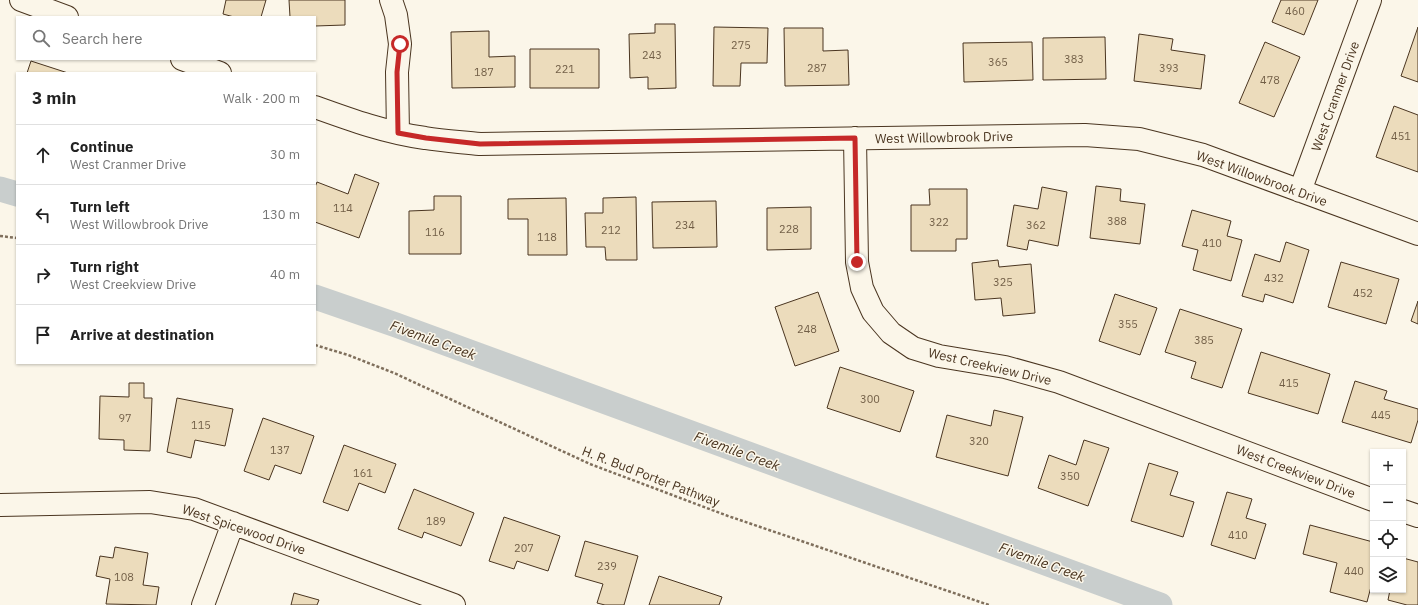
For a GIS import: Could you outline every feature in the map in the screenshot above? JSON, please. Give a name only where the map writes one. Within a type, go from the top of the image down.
[{"type":"street","points":[[21,0],[64,16]]},
{"type":"street","points":[[391,0],[396,16],[400,44],[397,72],[398,133]]},
{"type":"street","name":"West Cranmer Drive","points":[[1300,191],[1370,0]]},
{"type":"street","points":[[185,60],[217,72]]},
{"type":"street","name":"West Willowbrook Drive","points":[[316,107],[345,118],[398,133],[426,138],[480,144],[1084,135],[1139,139],[1203,155],[1418,234]]},
{"type":"street","name":"West Creekview Drive","points":[[855,138],[858,268],[862,288],[873,312],[891,333],[913,348],[939,356],[1005,366],[1058,382],[1370,499]]},
{"type":"street","name":"West Spicewood Drive","points":[[0,505],[150,502],[194,509],[454,605]]},
{"type":"street","points":[[1406,512],[1418,516]]},
{"type":"street","points":[[203,605],[233,523]]},
{"type":"path","points":[[0,236],[16,238]]},
{"type":"path","name":"H. R. Bud Porter Pathway","points":[[316,345],[348,355],[394,373],[590,464],[728,516],[989,605]]},
{"type":"building","points":[[226,0],[266,0],[261,16],[230,16],[223,14]]},
{"type":"building","points":[[289,0],[345,0],[345,25],[316,26],[316,16],[290,16]]},
{"type":"building","points":[[1281,0],[1318,0],[1304,35],[1272,22]]},
{"type":"building","points":[[655,24],[675,24],[676,88],[648,89],[648,77],[630,78],[629,34],[655,33]]},
{"type":"building","points":[[714,27],[768,28],[767,63],[741,63],[740,86],[713,86]]},
{"type":"building","points":[[1418,27],[1418,82],[1401,76]]},
{"type":"building","points":[[784,28],[823,28],[823,51],[848,50],[849,85],[785,86]]},
{"type":"building","points":[[489,31],[489,57],[515,56],[515,87],[452,88],[451,32]]},
{"type":"building","points":[[1139,34],[1173,39],[1171,50],[1205,55],[1201,89],[1134,81]]},
{"type":"building","points":[[1105,37],[1106,79],[1043,80],[1043,38]]},
{"type":"building","points":[[1032,42],[1033,80],[964,82],[963,43]]},
{"type":"building","points":[[1265,42],[1300,57],[1274,117],[1239,103]]},
{"type":"building","points":[[530,49],[599,49],[599,88],[530,88]]},
{"type":"building","points":[[31,61],[65,72],[27,72]]},
{"type":"building","points":[[1394,106],[1418,115],[1418,172],[1376,157]]},
{"type":"building","points":[[355,174],[379,183],[359,238],[316,222],[317,182],[348,194]]},
{"type":"building","points":[[1096,186],[1121,189],[1120,201],[1145,204],[1140,244],[1090,238]]},
{"type":"building","points":[[1042,187],[1067,192],[1058,246],[1029,240],[1027,250],[1007,246],[1014,205],[1038,209]]},
{"type":"building","points":[[929,189],[967,189],[967,239],[956,239],[956,251],[911,251],[911,205],[930,205]]},
{"type":"building","points":[[434,196],[461,196],[461,254],[409,254],[409,211],[434,210]]},
{"type":"building","points":[[636,197],[637,260],[606,260],[605,247],[586,247],[585,213],[603,213],[603,198]]},
{"type":"building","points":[[566,198],[567,255],[528,255],[528,219],[508,219],[508,199]]},
{"type":"building","points":[[716,201],[717,247],[653,248],[652,202]]},
{"type":"building","points":[[811,207],[811,249],[767,250],[767,208]]},
{"type":"building","points":[[1192,210],[1231,221],[1227,236],[1242,240],[1231,281],[1193,270],[1198,250],[1182,246]]},
{"type":"building","points":[[1286,242],[1309,250],[1293,303],[1265,294],[1263,302],[1242,296],[1255,254],[1280,262]]},
{"type":"building","points":[[998,260],[999,267],[1031,264],[1035,313],[1003,316],[1001,298],[975,300],[972,263]]},
{"type":"building","points":[[1341,262],[1399,279],[1386,324],[1328,307]]},
{"type":"building","points":[[818,292],[839,351],[795,366],[775,307]]},
{"type":"building","points":[[1115,294],[1157,308],[1140,355],[1099,341]]},
{"type":"building","points":[[1418,301],[1418,324],[1411,321]]},
{"type":"building","points":[[1180,309],[1242,329],[1222,388],[1191,378],[1196,362],[1165,352]]},
{"type":"building","points":[[1261,352],[1330,374],[1318,414],[1248,393]]},
{"type":"building","points":[[840,367],[914,391],[900,432],[827,408]]},
{"type":"building","points":[[1355,381],[1387,391],[1384,399],[1418,409],[1418,420],[1411,443],[1342,422]]},
{"type":"building","points":[[129,383],[144,383],[144,398],[152,398],[150,451],[124,450],[124,440],[99,439],[100,396],[129,397]]},
{"type":"building","points":[[177,398],[233,409],[225,446],[195,440],[191,458],[167,452]]},
{"type":"building","points":[[994,410],[1023,417],[1008,476],[936,457],[947,415],[991,426]]},
{"type":"building","points":[[263,418],[314,436],[301,474],[275,465],[269,480],[244,471]]},
{"type":"building","points":[[1084,440],[1109,448],[1088,506],[1038,488],[1049,455],[1076,465]]},
{"type":"building","points":[[344,445],[396,464],[385,493],[359,483],[348,511],[323,502]]},
{"type":"building","points":[[1149,463],[1178,472],[1170,495],[1194,502],[1183,537],[1131,521]]},
{"type":"building","points":[[414,489],[474,513],[461,546],[424,532],[422,538],[398,529]]},
{"type":"building","points":[[1227,492],[1252,499],[1246,518],[1266,524],[1255,559],[1211,545]]},
{"type":"building","points":[[504,517],[560,536],[548,571],[517,561],[514,569],[489,561]]},
{"type":"building","points":[[1310,525],[1370,541],[1370,590],[1367,602],[1330,592],[1337,563],[1303,554]]},
{"type":"building","points":[[585,541],[638,556],[624,605],[605,605],[597,603],[603,584],[575,576]]},
{"type":"building","points":[[115,547],[148,553],[143,585],[159,587],[156,605],[106,604],[110,579],[96,576],[100,556],[113,558]]},
{"type":"building","points":[[1406,559],[1418,562],[1418,605],[1407,605],[1388,600],[1389,593],[1406,593]]},
{"type":"building","points":[[659,576],[722,597],[719,605],[649,605]]},
{"type":"building","points":[[294,593],[319,600],[317,605],[291,605]]},
{"type":"waterway","name":"Fivemile Creek","points":[[0,189],[16,194]]},
{"type":"waterway","name":"Fivemile Creek","points":[[316,297],[396,325],[1160,605]]},
{"type":"route","points":[[400,44],[397,72],[398,133],[426,138],[480,144],[855,138],[857,262]]}]
